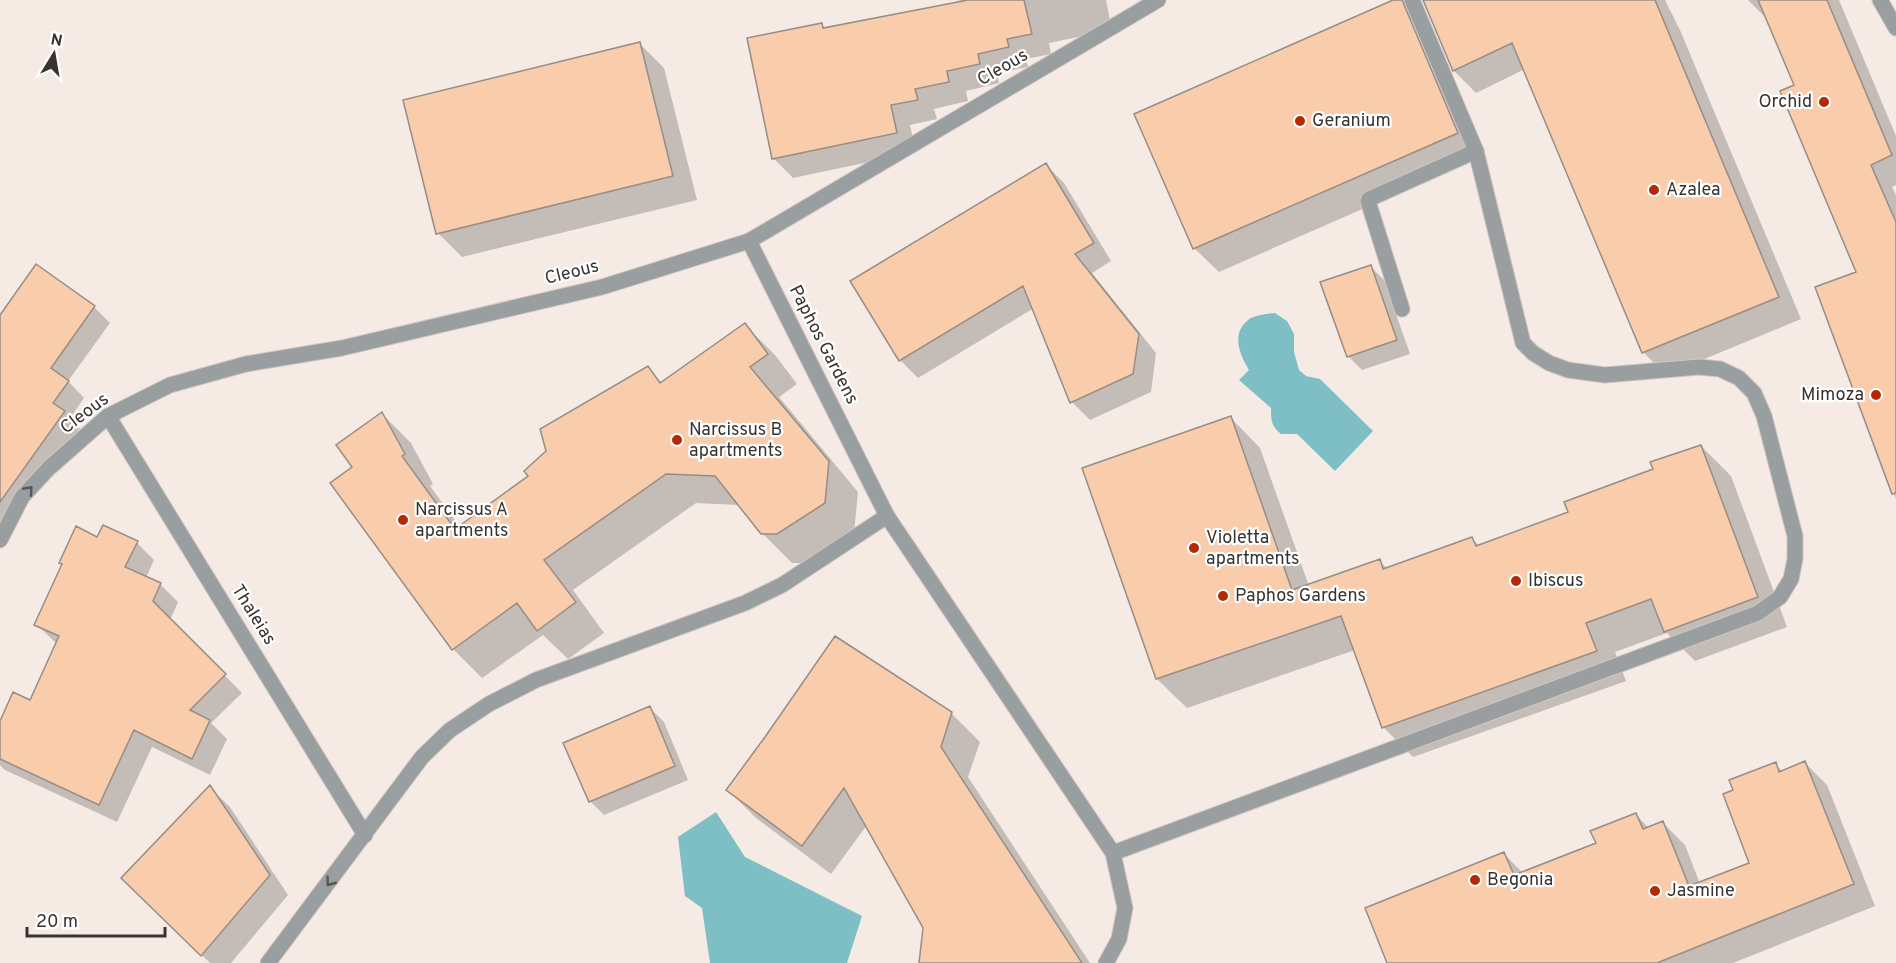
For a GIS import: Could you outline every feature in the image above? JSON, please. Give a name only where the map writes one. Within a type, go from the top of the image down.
[{"type":"street","name":"Cleous","points":[[0,540],[22,497],[48,468],[108,416],[170,386],[246,364],[342,348],[602,287],[748,241],[1158,0]]},
{"type":"street","points":[[1113,853],[1758,613],[1780,597],[1791,579],[1795,559],[1794,536],[1764,416],[1754,393],[1739,378],[1720,369],[1699,367],[1605,375],[1568,370],[1549,363],[1533,353],[1523,343],[1476,151],[1412,0]]},
{"type":"street","points":[[1880,0],[1896,28]]},
{"type":"street","points":[[1402,309],[1368,203],[1369,199],[1476,151]]},
{"type":"street","name":"Paphos Gardens","points":[[748,241],[887,516],[1113,853],[1125,908],[1119,939],[1107,963]]},
{"type":"street","name":"Thaleias","points":[[108,416],[365,835]]},
{"type":"street","points":[[268,963],[422,757],[450,730],[489,704],[536,680],[745,603],[782,585],[887,516]]},
{"type":"water","points":[[1275,313],[1287,321],[1294,334],[1294,352],[1299,370],[1306,376],[1320,379],[1373,431],[1335,471],[1297,434],[1281,434],[1272,422],[1271,408],[1239,380],[1249,370],[1239,345],[1239,332],[1253,317]]},
{"type":"water","points":[[716,812],[745,857],[862,916],[847,963],[710,963],[702,908],[685,896],[678,837]]},
{"type":"building","points":[[968,0],[1024,0],[1032,34],[1007,39],[1009,47],[978,54],[980,64],[947,71],[949,82],[915,89],[918,100],[891,105],[897,133],[772,159],[747,38],[822,23],[823,28]]},
{"type":"building","name":"Geranium","points":[[1393,0],[1402,0],[1458,133],[1193,249],[1134,114]]},
{"type":"building","name":"Azalea","points":[[1423,0],[1655,0],[1779,297],[1642,353],[1512,43],[1453,71]]},
{"type":"building","points":[[1758,0],[1827,0],[1892,155],[1871,165],[1896,222],[1896,493],[1892,494],[1815,287],[1856,272],[1780,91],[1794,85]]},
{"type":"building","points":[[640,42],[673,176],[436,234],[403,100]]},
{"type":"building","points":[[1046,163],[1094,243],[1075,254],[1139,334],[1133,374],[1070,403],[1023,286],[899,361],[850,281]]},
{"type":"building","points":[[36,264],[95,306],[51,368],[69,381],[53,403],[65,411],[0,502],[0,315]]},
{"type":"building","points":[[1371,265],[1397,340],[1347,357],[1320,282]]},
{"type":"building","points":[[745,323],[768,354],[750,367],[829,461],[825,503],[777,534],[761,534],[715,476],[666,474],[544,560],[576,602],[537,631],[517,603],[452,650],[330,483],[352,467],[336,445],[382,412],[405,454],[402,456],[455,529],[528,476],[524,471],[546,451],[540,429],[648,366],[660,383]]},
{"type":"building","points":[[1231,416],[1292,590],[1380,559],[1383,569],[1472,537],[1476,546],[1568,512],[1564,502],[1653,469],[1650,462],[1701,445],[1758,597],[1664,632],[1651,599],[1586,623],[1597,651],[1382,728],[1341,616],[1156,679],[1082,468]]},
{"type":"building","points":[[103,525],[138,541],[125,567],[161,583],[153,601],[226,674],[190,710],[210,720],[192,759],[134,730],[99,805],[0,759],[0,721],[13,692],[30,700],[59,636],[34,625],[62,564],[59,563],[76,526],[97,537]]},
{"type":"building","points":[[835,636],[952,712],[941,747],[1082,963],[919,963],[923,928],[844,788],[802,846],[726,790]]},
{"type":"building","points":[[650,706],[675,766],[589,802],[563,743]]},
{"type":"building","points":[[1805,761],[1854,884],[1657,963],[1387,963],[1365,908],[1504,852],[1514,875],[1596,843],[1590,831],[1636,813],[1643,829],[1663,821],[1689,886],[1749,863],[1723,794],[1733,790],[1729,780],[1776,762],[1779,772]]},
{"type":"building","points":[[210,785],[270,875],[201,956],[121,878]]},
{"type":"place","name":"Orchid","points":[[1824,102]]},
{"type":"place","name":"Geranium","points":[[1300,121]]},
{"type":"place","name":"Azalea","points":[[1654,190]]},
{"type":"place","name":"Mimoza","points":[[1876,395]]},
{"type":"place","name":"Narcissus B apartments","points":[[677,440]]},
{"type":"place","name":"Narcissus A apartments","points":[[403,520]]},
{"type":"place","name":"Violetta apartments","points":[[1194,548]]},
{"type":"place","name":"Ibiscus","points":[[1516,581]]},
{"type":"place","name":"Paphos Gardens","points":[[1223,596]]},
{"type":"place","name":"Begonia","points":[[1475,880]]},
{"type":"place","name":"Jasmine","points":[[1655,891]]}]
